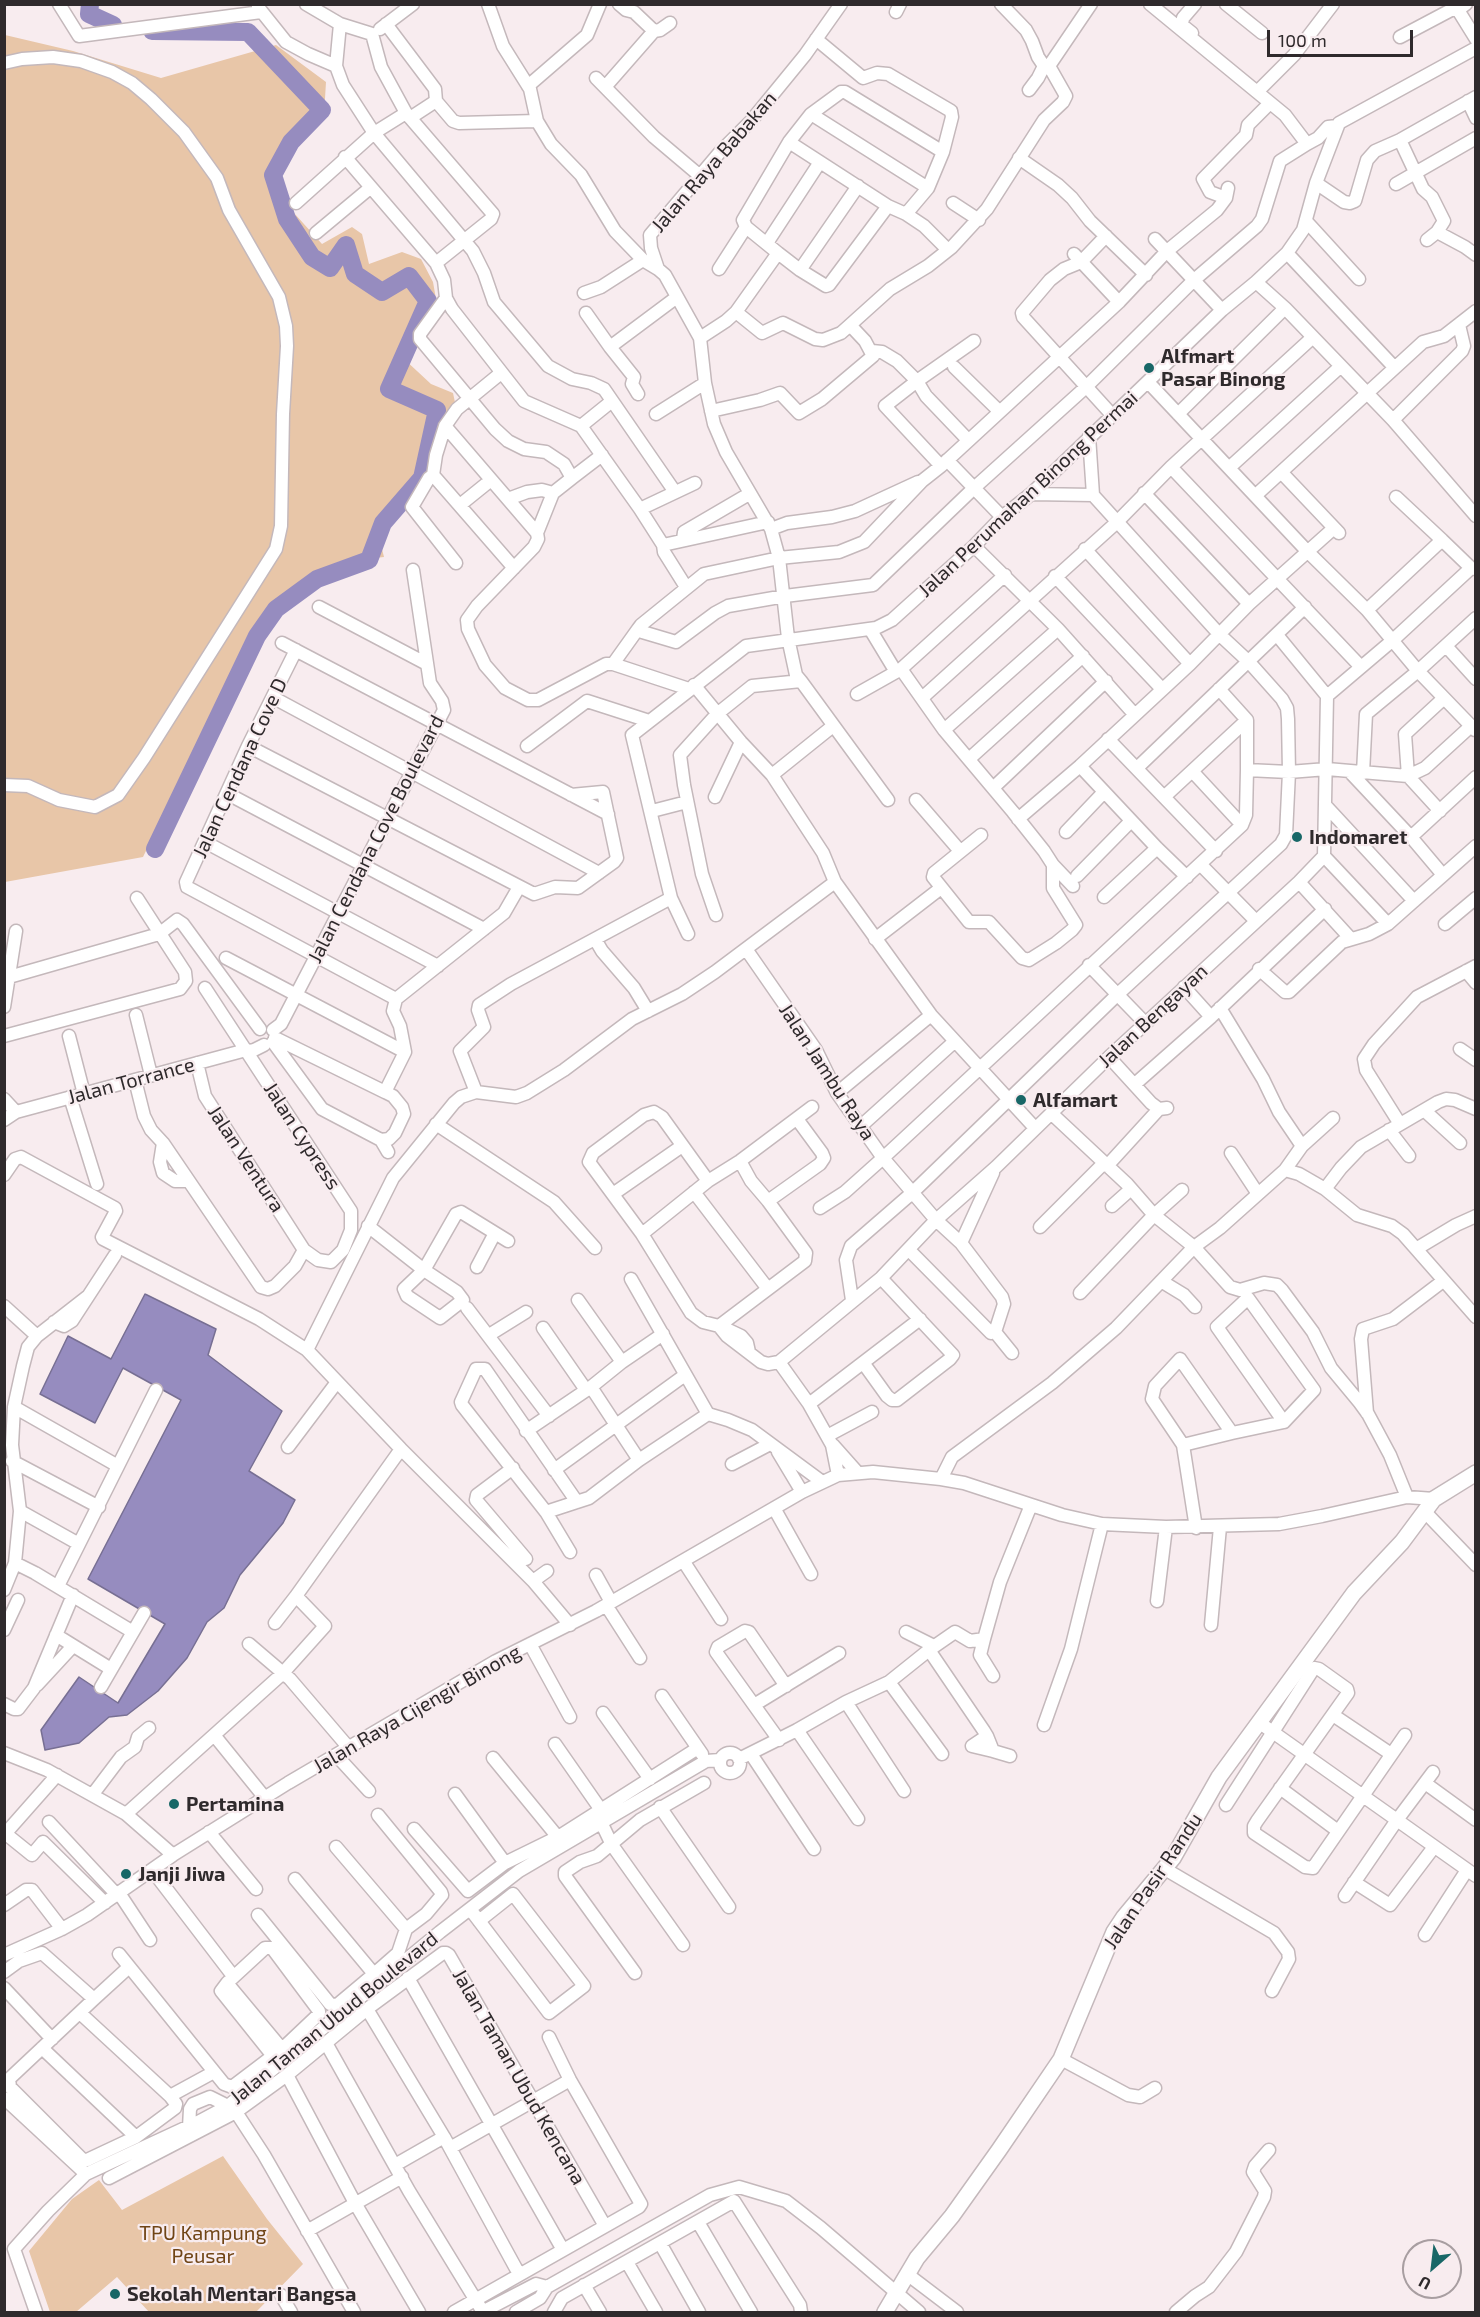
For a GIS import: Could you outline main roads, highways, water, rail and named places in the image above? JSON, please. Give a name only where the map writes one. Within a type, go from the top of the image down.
[{"type":"main road","name":"Jalan Pasir Randu","points":[[885,2313],[907,2274],[999,2150],[1061,2059],[1114,1932],[1165,1869],[1184,1841],[1219,1777],[1354,1593],[1402,1542],[1426,1513],[1434,1499],[1476,1473]]},
{"type":"waterway","points":[[90,4],[89,14],[113,25]]},
{"type":"waterway","points":[[152,31],[248,32],[322,110],[291,142],[273,175],[287,219],[312,257],[330,268],[346,245],[355,274],[382,292],[409,276],[428,301],[389,389],[437,410],[422,478],[383,523],[369,560],[317,579],[276,609],[257,636],[155,849]]},
{"type":"place","name":"Alfmart Pasar Binong","points":[[1149,368]]},
{"type":"place","name":"Indomaret","points":[[1297,837]]},
{"type":"place","name":"Alfamart","points":[[1021,1100]]},
{"type":"place","name":"Pertamina","points":[[174,1804]]},
{"type":"place","name":"Janji Jiwa","points":[[126,1874]]},
{"type":"place","name":"Sekolah Mentari Bangsa","points":[[115,2294]]},
{"type":"park label","name":"TPU Kampung Peusar","points":[[203,2244]]}]
